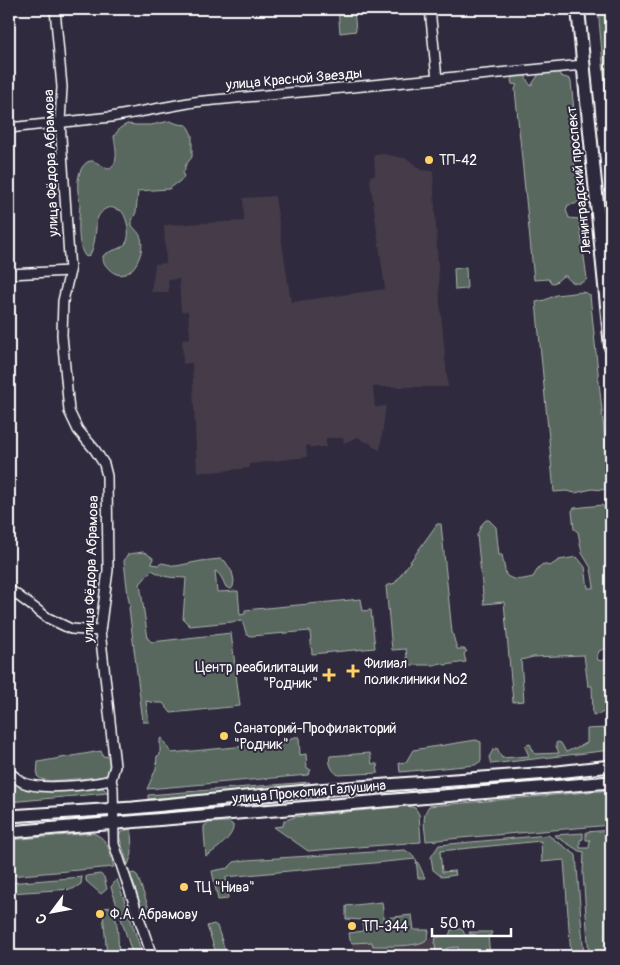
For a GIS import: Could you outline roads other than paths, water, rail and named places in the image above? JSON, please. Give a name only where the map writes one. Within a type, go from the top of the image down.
[{"type":"main road","name":"Ленинградский проспект","points":[[578,9],[611,347]]},
{"type":"main road","name":"улица Прокопия Галушина","points":[[9,816],[549,773],[611,766]]},
{"type":"main road","name":"улица Прокопия Галушина","points":[[9,832],[611,782]]},
{"type":"street","name":"улица Фёдора Абрамова","points":[[55,9],[62,87],[60,122],[70,270],[63,301],[62,335],[68,410],[78,430],[100,457],[108,476],[108,570],[100,631],[115,766],[111,780],[114,809],[114,844],[152,956]]},
{"type":"street","points":[[430,9],[437,79]]},
{"type":"street","name":"улица Красной Звезды","points":[[9,128],[111,117],[194,102],[583,65]]},
{"type":"street","points":[[9,274],[70,270]]},
{"type":"street","points":[[9,589],[48,618],[71,629],[100,631]]},
{"type":"street","points":[[9,772],[22,782],[38,786],[51,787],[100,783],[111,780]]},
{"type":"place","name":"ТП-42","points":[[429,160]]},
{"type":"place","name":"Филиал поликлиники №2","points":[[353,671]]},
{"type":"place","name":"Центр реабилитации \"Родник\"","points":[[329,675]]},
{"type":"place","name":"Санаторий-Профилакторий \"Родник\"","points":[[224,736]]},
{"type":"place","name":"ТЦ \"Нива\"","points":[[184,887]]},
{"type":"place","name":"Ф.А. Абрамову","points":[[100,914]]},
{"type":"place","name":"ТП-344","points":[[352,926]]}]
